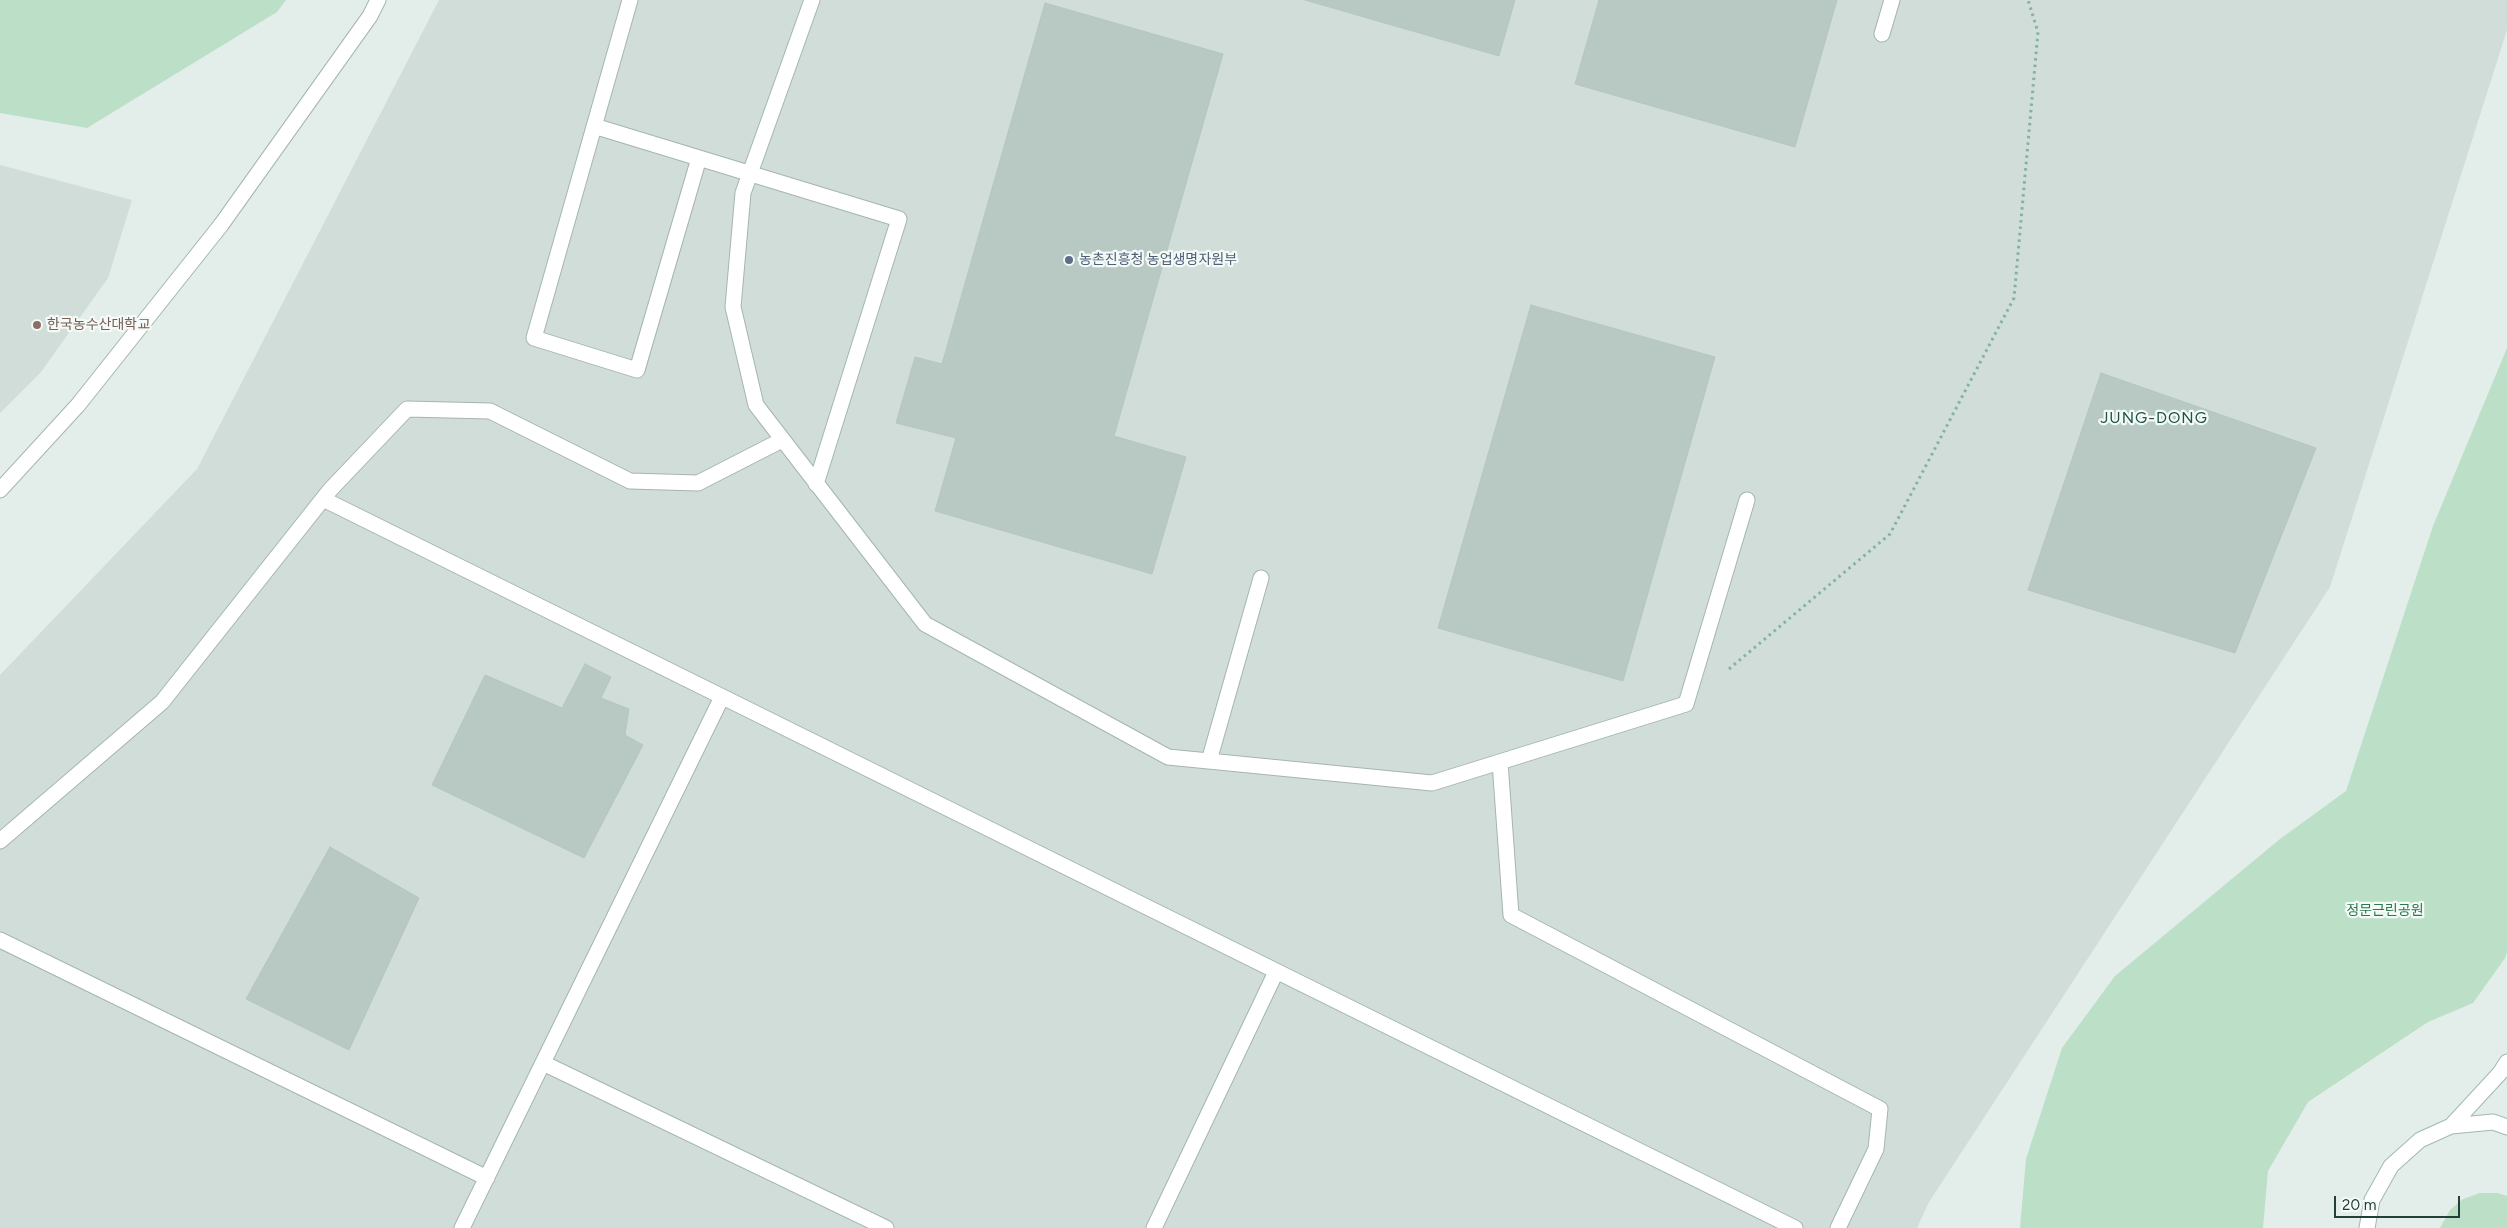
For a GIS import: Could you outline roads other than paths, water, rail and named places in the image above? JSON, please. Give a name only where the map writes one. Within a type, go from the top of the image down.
[{"type":"street","points":[[0,490],[78,405],[221,225],[370,16],[378,0]]},
{"type":"street","points":[[630,0],[534,338],[636,370],[699,158]]},
{"type":"street","points":[[812,0],[748,174],[743,193],[734,307],[756,405],[925,624],[1168,757],[1432,783],[1686,704],[1747,500]]},
{"type":"street","points":[[1882,34],[1892,0]]},
{"type":"street","points":[[594,126],[899,219],[816,484]]},
{"type":"street","points":[[0,841],[162,702],[323,499],[407,409],[490,411],[630,480],[698,483],[782,440]]},
{"type":"street","points":[[323,499],[1795,1228]]},
{"type":"street","points":[[1209,761],[1261,578]]},
{"type":"street","points":[[462,1228],[722,697]]},
{"type":"street","points":[[1500,762],[1511,914],[1880,1109],[1876,1149],[1838,1228]]},
{"type":"street","points":[[0,940],[487,1178]]},
{"type":"street","points":[[1154,1228],[1276,972]]},
{"type":"street","points":[[2451,1126],[2500,1073],[2507,1062]]},
{"type":"street","points":[[543,1063],[886,1228]]},
{"type":"street","points":[[2367,1228],[2372,1200],[2391,1166],[2420,1140],[2451,1126],[2493,1122],[2507,1127]]},
{"type":"place","name":"농촌진흥청 농업생명자원부","points":[[1069,260]]},
{"type":"place","name":"한국농수산대학교","points":[[37,325]]},
{"type":"district","name":"JUNG-DONG","points":[[2154,418]]},
{"type":"park label","name":"정문근린공원","points":[[2385,911]]}]
